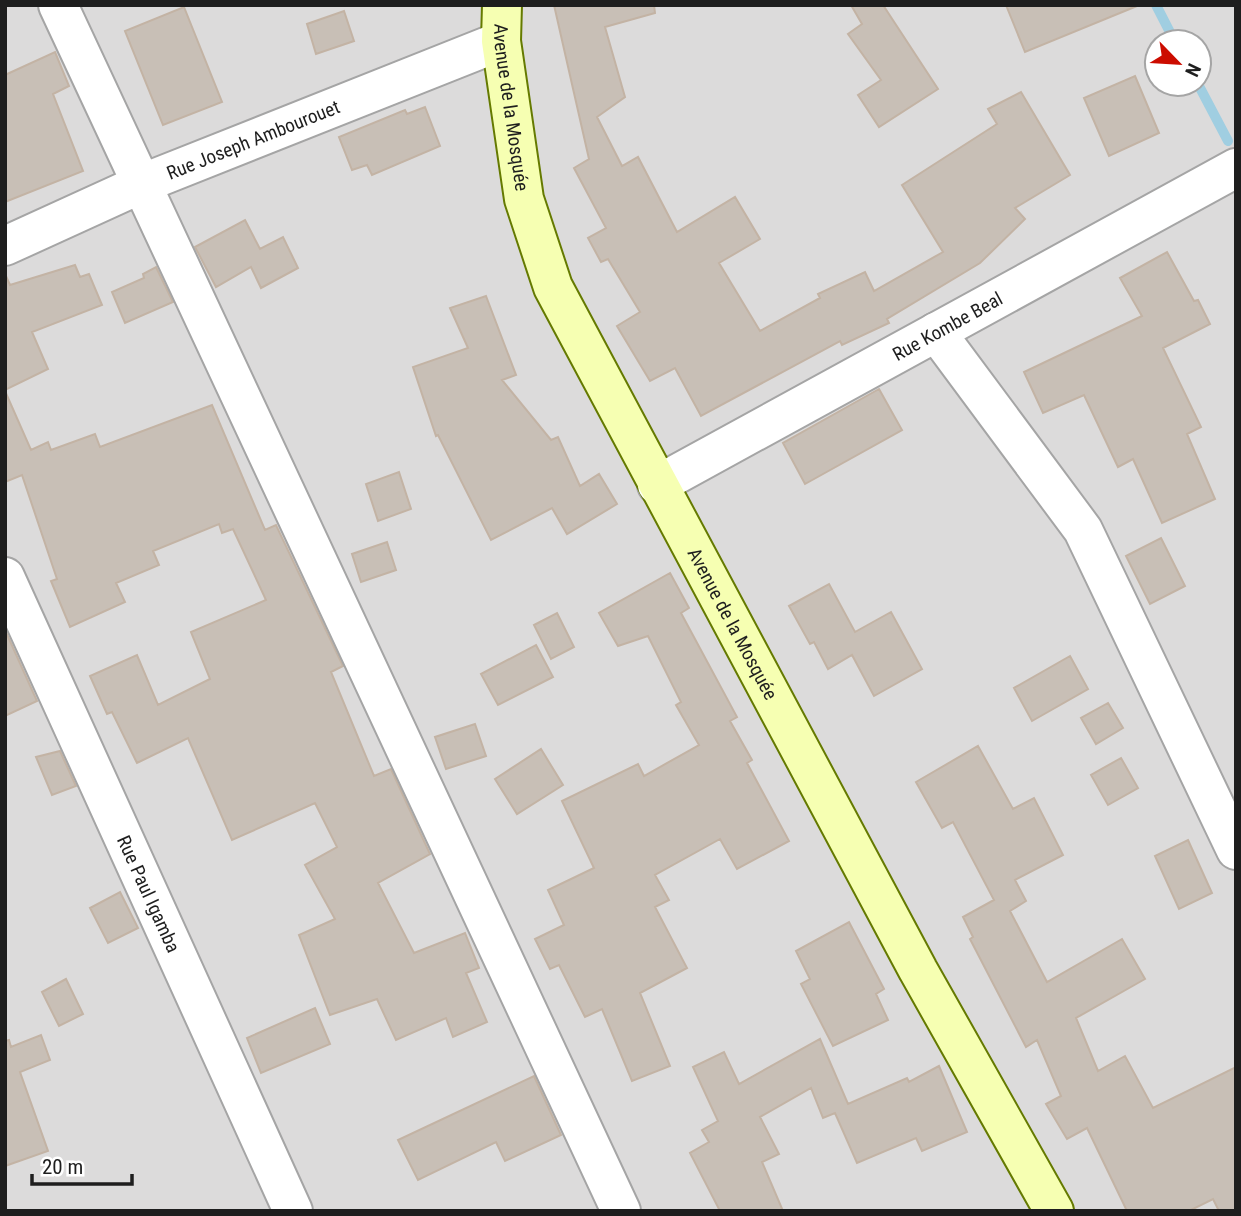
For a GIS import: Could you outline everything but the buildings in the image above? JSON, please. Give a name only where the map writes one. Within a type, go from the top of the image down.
[{"type":"street","points":[[58,5],[621,1211]]},
{"type":"street","name":"Rue Joseph Ambourouet","points":[[5,246],[502,23]]},
{"type":"street","name":"Avenue de la Mosquée","points":[[502,23],[524,199],[553,288],[918,970],[1055,1211]]},
{"type":"street","name":"Rue Kombe Beal","points":[[657,485],[1236,168]]},
{"type":"street","points":[[936,332],[1083,530],[1236,850]]},
{"type":"street","name":"Rue Paul Igamba","points":[[5,577],[293,1211]]},
{"type":"shaded area","points":[[5,5],[1236,5],[1236,1211],[5,1211]]},
{"type":"waterway","points":[[1156,5],[1168,28]]},
{"type":"waterway","points":[[1205,98],[1228,141]]}]
